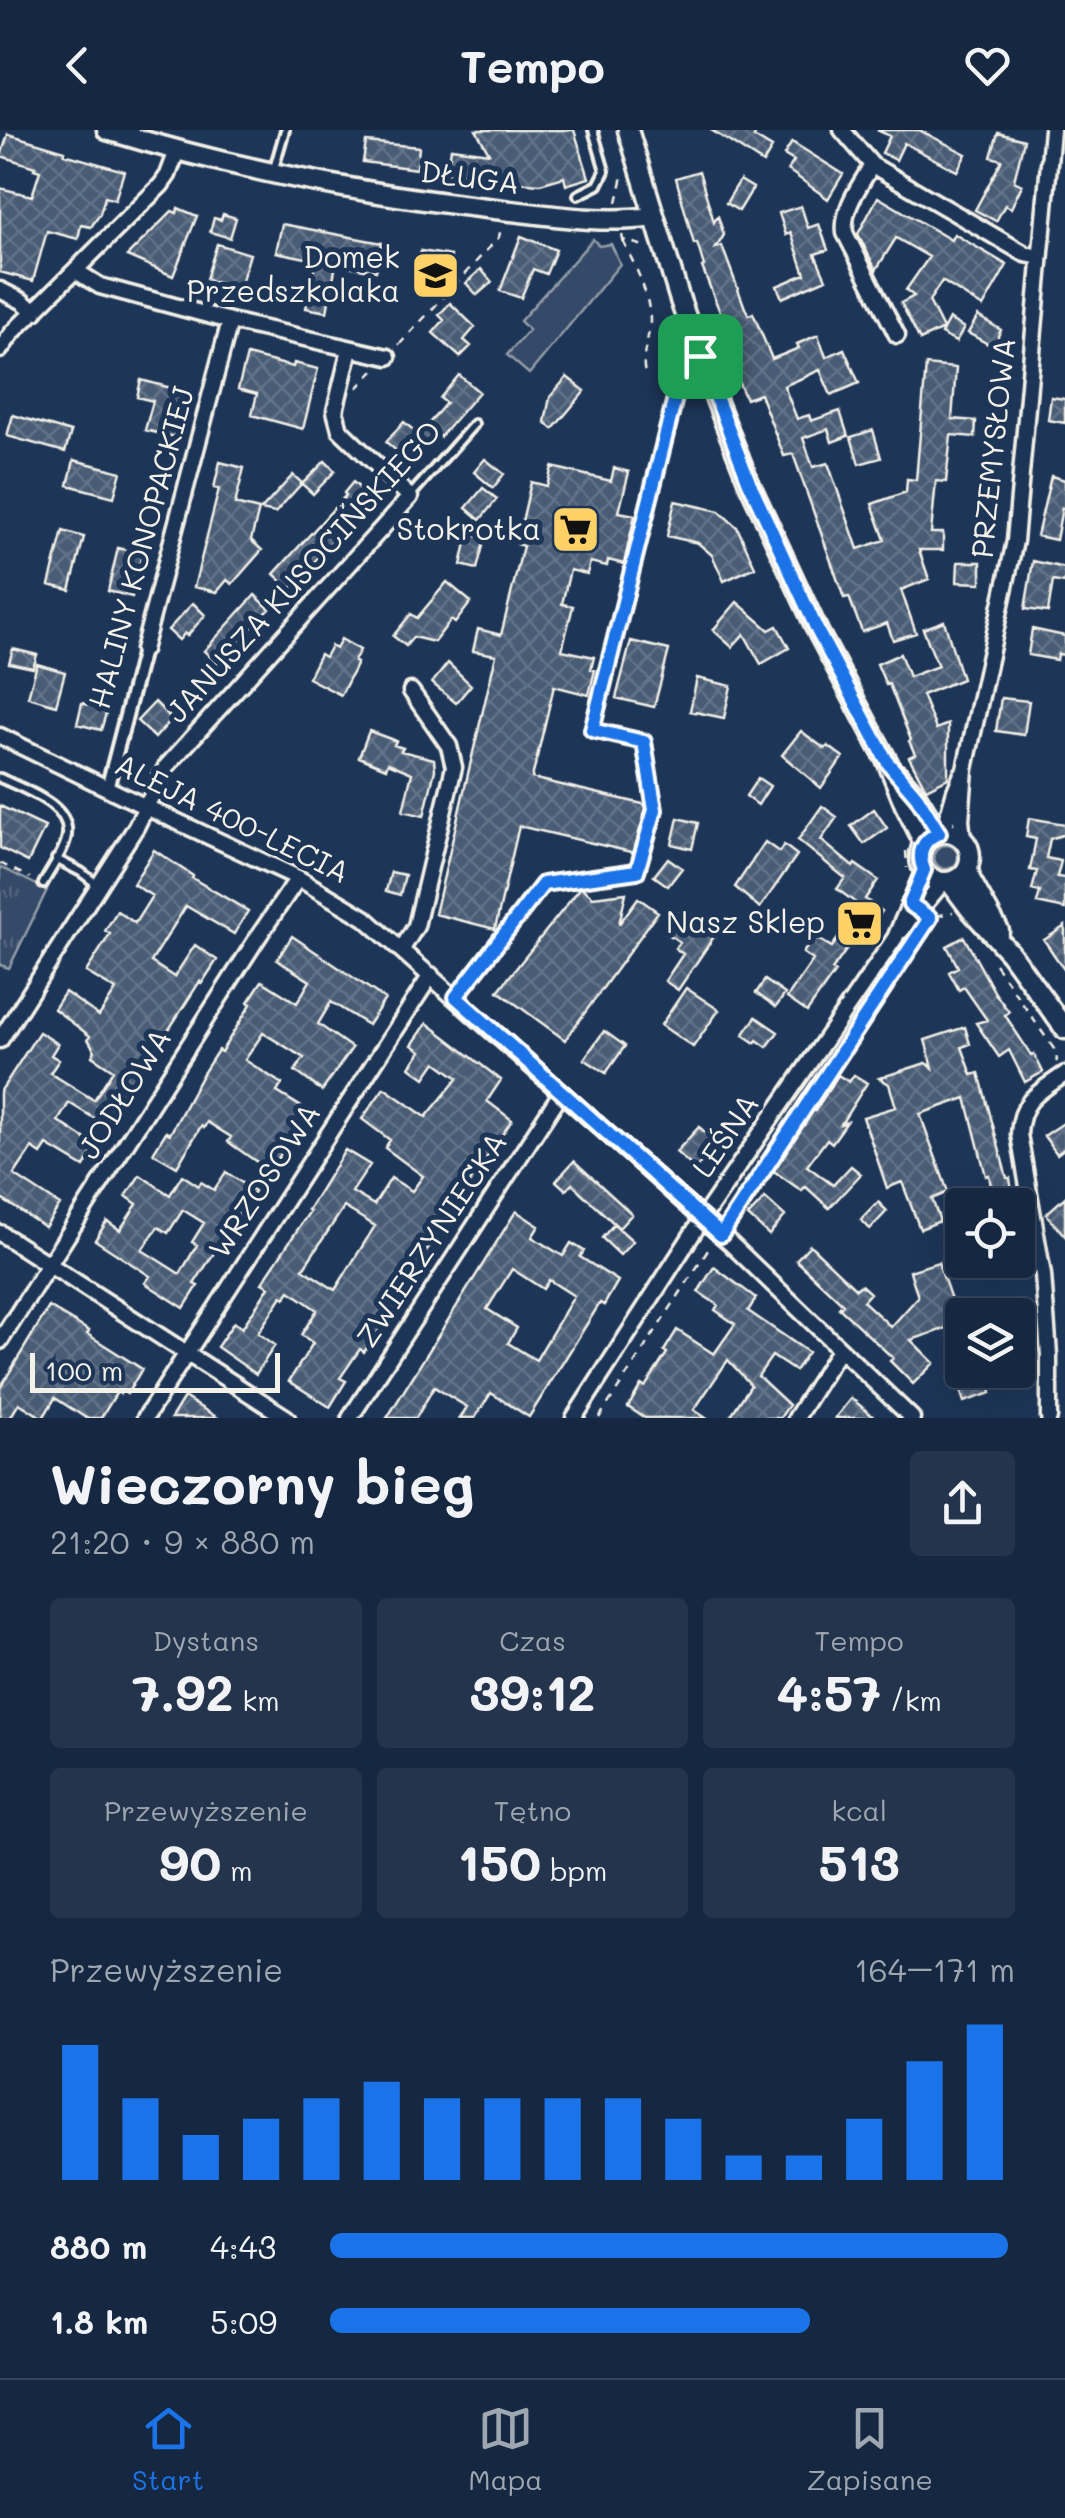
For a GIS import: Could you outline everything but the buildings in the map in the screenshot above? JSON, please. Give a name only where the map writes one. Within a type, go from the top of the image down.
[{"type":"street","name":"DŁUGA","points":[[106,130],[272,175],[378,193],[604,219],[654,217]]},
{"type":"street","points":[[628,130],[700,356],[749,482],[851,696],[888,763],[917,797],[928,839],[916,873],[946,882],[962,876],[968,868]]},
{"type":"street","points":[[842,130],[872,165],[1025,254],[1040,257]]},
{"type":"street","name":"PRZEMYSŁOWA","points":[[963,840],[965,769],[1015,541],[1052,130]]},
{"type":"street","points":[[0,350],[13,332],[166,180],[176,151]]},
{"type":"street","points":[[872,165],[844,220],[846,233],[897,334]]},
{"type":"street","points":[[76,271],[100,286],[388,357]]},
{"type":"street","points":[[0,290],[22,300],[35,312]]},
{"type":"street","name":"HALINY KONOPACKIEJ","points":[[107,789],[230,321]]},
{"type":"street","points":[[350,349],[335,411],[340,430],[410,497]]},
{"type":"street","name":"JANUSZA KUSOCIŃSKIEGO","points":[[0,1040],[136,828],[166,767],[410,497]]},
{"type":"street","points":[[402,949],[416,926],[454,766],[450,746],[411,691]]},
{"type":"street","name":"ALEJA 400-LECIA","points":[[0,736],[298,878],[365,918],[718,1233],[912,1418]]},
{"type":"street","name":"PRZEMYSŁOWA","points":[[928,839],[965,769]]},
{"type":"street","points":[[928,839],[952,833],[963,840],[970,856],[970,879],[1010,953]]},
{"type":"street","name":"LEŚNA","points":[[895,938],[916,873]]},
{"type":"street","name":"JODŁOWA","points":[[0,1340],[298,878]]},
{"type":"street","points":[[946,882],[1010,953],[1065,1029]]},
{"type":"street","name":"LEŚNA","points":[[574,1418],[702,1219],[895,938],[924,914],[946,882]]},
{"type":"street","name":"WRZOSOWA","points":[[145,1418],[431,974]]},
{"type":"street","points":[[1049,1418],[1049,1355],[1042,1275],[1018,1140],[1024,1109],[1036,1094],[1063,1076]]},
{"type":"street","name":"ZWIERZYNIECKA","points":[[350,1418],[560,1093]]},
{"type":"street","points":[[0,1233],[287,1418]]},
{"type":"street","points":[[796,1418],[839,1350]]},
{"type":"lane","points":[[272,175],[285,130]]},
{"type":"lane","points":[[578,194],[598,186],[605,171],[593,130]]},
{"type":"lane","points":[[456,997],[543,884],[637,871],[655,810],[644,742],[592,730],[679,382],[686,368],[700,356]]},
{"type":"lane","name":"JANUSZA KUSOCIŃSKIEGO","points":[[410,497],[474,424]]},
{"type":"lane","points":[[0,778],[52,804],[63,817],[68,837],[43,884]]},
{"type":"lane","points":[[56,859],[99,886]]},
{"type":"path","points":[[617,204],[623,176]]},
{"type":"path","points":[[335,411],[500,238],[504,210]]},
{"type":"path","points":[[623,240],[640,278],[650,322],[642,364],[646,377]]},
{"type":"path","points":[[916,873],[928,839]]},
{"type":"path","points":[[0,876],[3,865],[43,884]]},
{"type":"path","points":[[596,1418],[924,914],[930,918],[954,912],[960,918]]},
{"type":"path","points":[[718,1233],[915,941]]},
{"type":"path","points":[[987,952],[1054,1049],[1054,1066],[1063,1076]]},
{"type":"green space","points":[[593,239],[599,246],[611,244],[620,264],[529,374],[507,355],[529,330],[520,321]]},
{"type":"green space","points":[[946,845],[958,857],[946,869],[934,857]]},
{"type":"green space","points":[[0,867],[47,890],[9,968],[0,965]]},
{"type":"place","name":"Domek Przedszkolaka","points":[[435,275]]},
{"type":"place","name":"Stokrotka","points":[[576,530]]},
{"type":"place","name":"Nasz Sklep","points":[[860,923]]},
{"type":"route","points":[[700,356],[749,482],[819,634],[888,763],[917,797],[939,833],[922,848],[920,860],[924,870],[910,904],[930,918],[721,1235],[456,997],[543,884],[637,871],[655,810],[644,742],[592,730],[679,382],[686,368],[700,356]]}]
